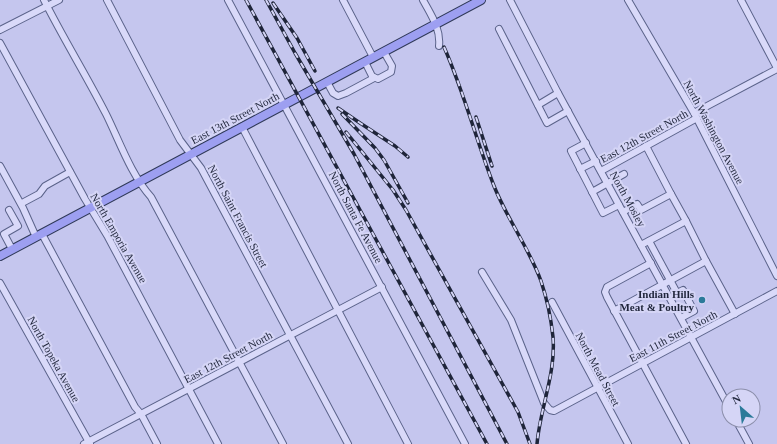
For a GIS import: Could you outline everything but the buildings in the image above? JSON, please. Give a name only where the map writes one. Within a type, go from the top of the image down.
[{"type":"main road","name":"East 13th Street North","points":[[0,256],[481,0]]},
{"type":"street","points":[[44,0],[105,113],[140,182],[151,197],[283,444]]},
{"type":"street","points":[[0,30],[59,0]]},
{"type":"street","name":"North Saint Francis Street","points":[[107,0],[180,140],[201,168],[348,444]]},
{"type":"street","name":"North Santa Fe Avenue","points":[[228,0],[465,444]]},
{"type":"street","points":[[343,0],[373,57]]},
{"type":"street","points":[[423,0],[436,24],[440,38],[439,46]]},
{"type":"street","name":"North Mosley","points":[[510,0],[558,93],[721,392]]},
{"type":"street","name":"North Washington Avenue","points":[[628,0],[696,116],[777,276]]},
{"type":"street","points":[[742,0],[777,68]]},
{"type":"street","points":[[499,30],[547,123],[568,111]]},
{"type":"street","name":"North Emporia Avenue","points":[[0,43],[70,172],[108,237],[218,444]]},
{"type":"street","points":[[327,82],[333,93],[338,96],[374,78],[378,79],[392,70],[392,66],[384,52]]},
{"type":"street","points":[[365,62],[374,78]]},
{"type":"street","name":"East 12th Street North","points":[[601,171],[777,68]]},
{"type":"street","points":[[538,105],[558,93]]},
{"type":"street","points":[[242,127],[408,444]]},
{"type":"street","points":[[586,143],[570,151],[603,213],[619,205]]},
{"type":"street","points":[[646,146],[735,314]]},
{"type":"street","points":[[580,169],[596,161]]},
{"type":"street","points":[[0,166],[157,444]]},
{"type":"street","points":[[24,202],[39,194],[46,186],[70,172]]},
{"type":"street","points":[[592,192],[624,174]]},
{"type":"street","points":[[623,212],[638,204],[641,210],[672,194]]},
{"type":"street","points":[[10,210],[18,226],[2,235],[12,249]]},
{"type":"street","points":[[641,245],[686,221]]},
{"type":"street","points":[[649,241],[677,293]]},
{"type":"street","points":[[656,254],[650,260],[606,288],[607,297],[686,444]]},
{"type":"street","points":[[614,311],[706,261]]},
{"type":"street","name":"East 11th Street North","points":[[482,272],[511,320],[544,403],[547,408],[554,411],[777,291]]},
{"type":"street","name":"North Topeka Avenue","points":[[0,283],[87,443]]},
{"type":"street","name":"East 12th Street North","points":[[87,443],[382,287]]},
{"type":"street","points":[[670,297],[683,290],[694,311],[681,318]]},
{"type":"street","name":"North Mead Street","points":[[552,302],[628,444]]},
{"type":"street","points":[[740,428],[749,444]]},
{"type":"railway","points":[[246,0],[487,444]]},
{"type":"railway","points":[[266,0],[354,154],[507,444]]},
{"type":"railway","points":[[273,3],[297,38],[315,71]]},
{"type":"railway","points":[[444,47],[458,81],[494,186],[536,269],[547,302],[553,337],[553,351],[550,378],[541,417],[537,444]]},
{"type":"railway","points":[[338,108],[395,146],[408,157]]},
{"type":"railway","points":[[342,114],[375,148],[384,160],[408,203]]},
{"type":"railway","points":[[476,117],[492,166]]},
{"type":"railway","points":[[346,132],[393,190],[406,210],[518,412],[530,444]]},
{"type":"place","name":"Indian Hills Meat & Poultry","points":[[702,300]]}]
